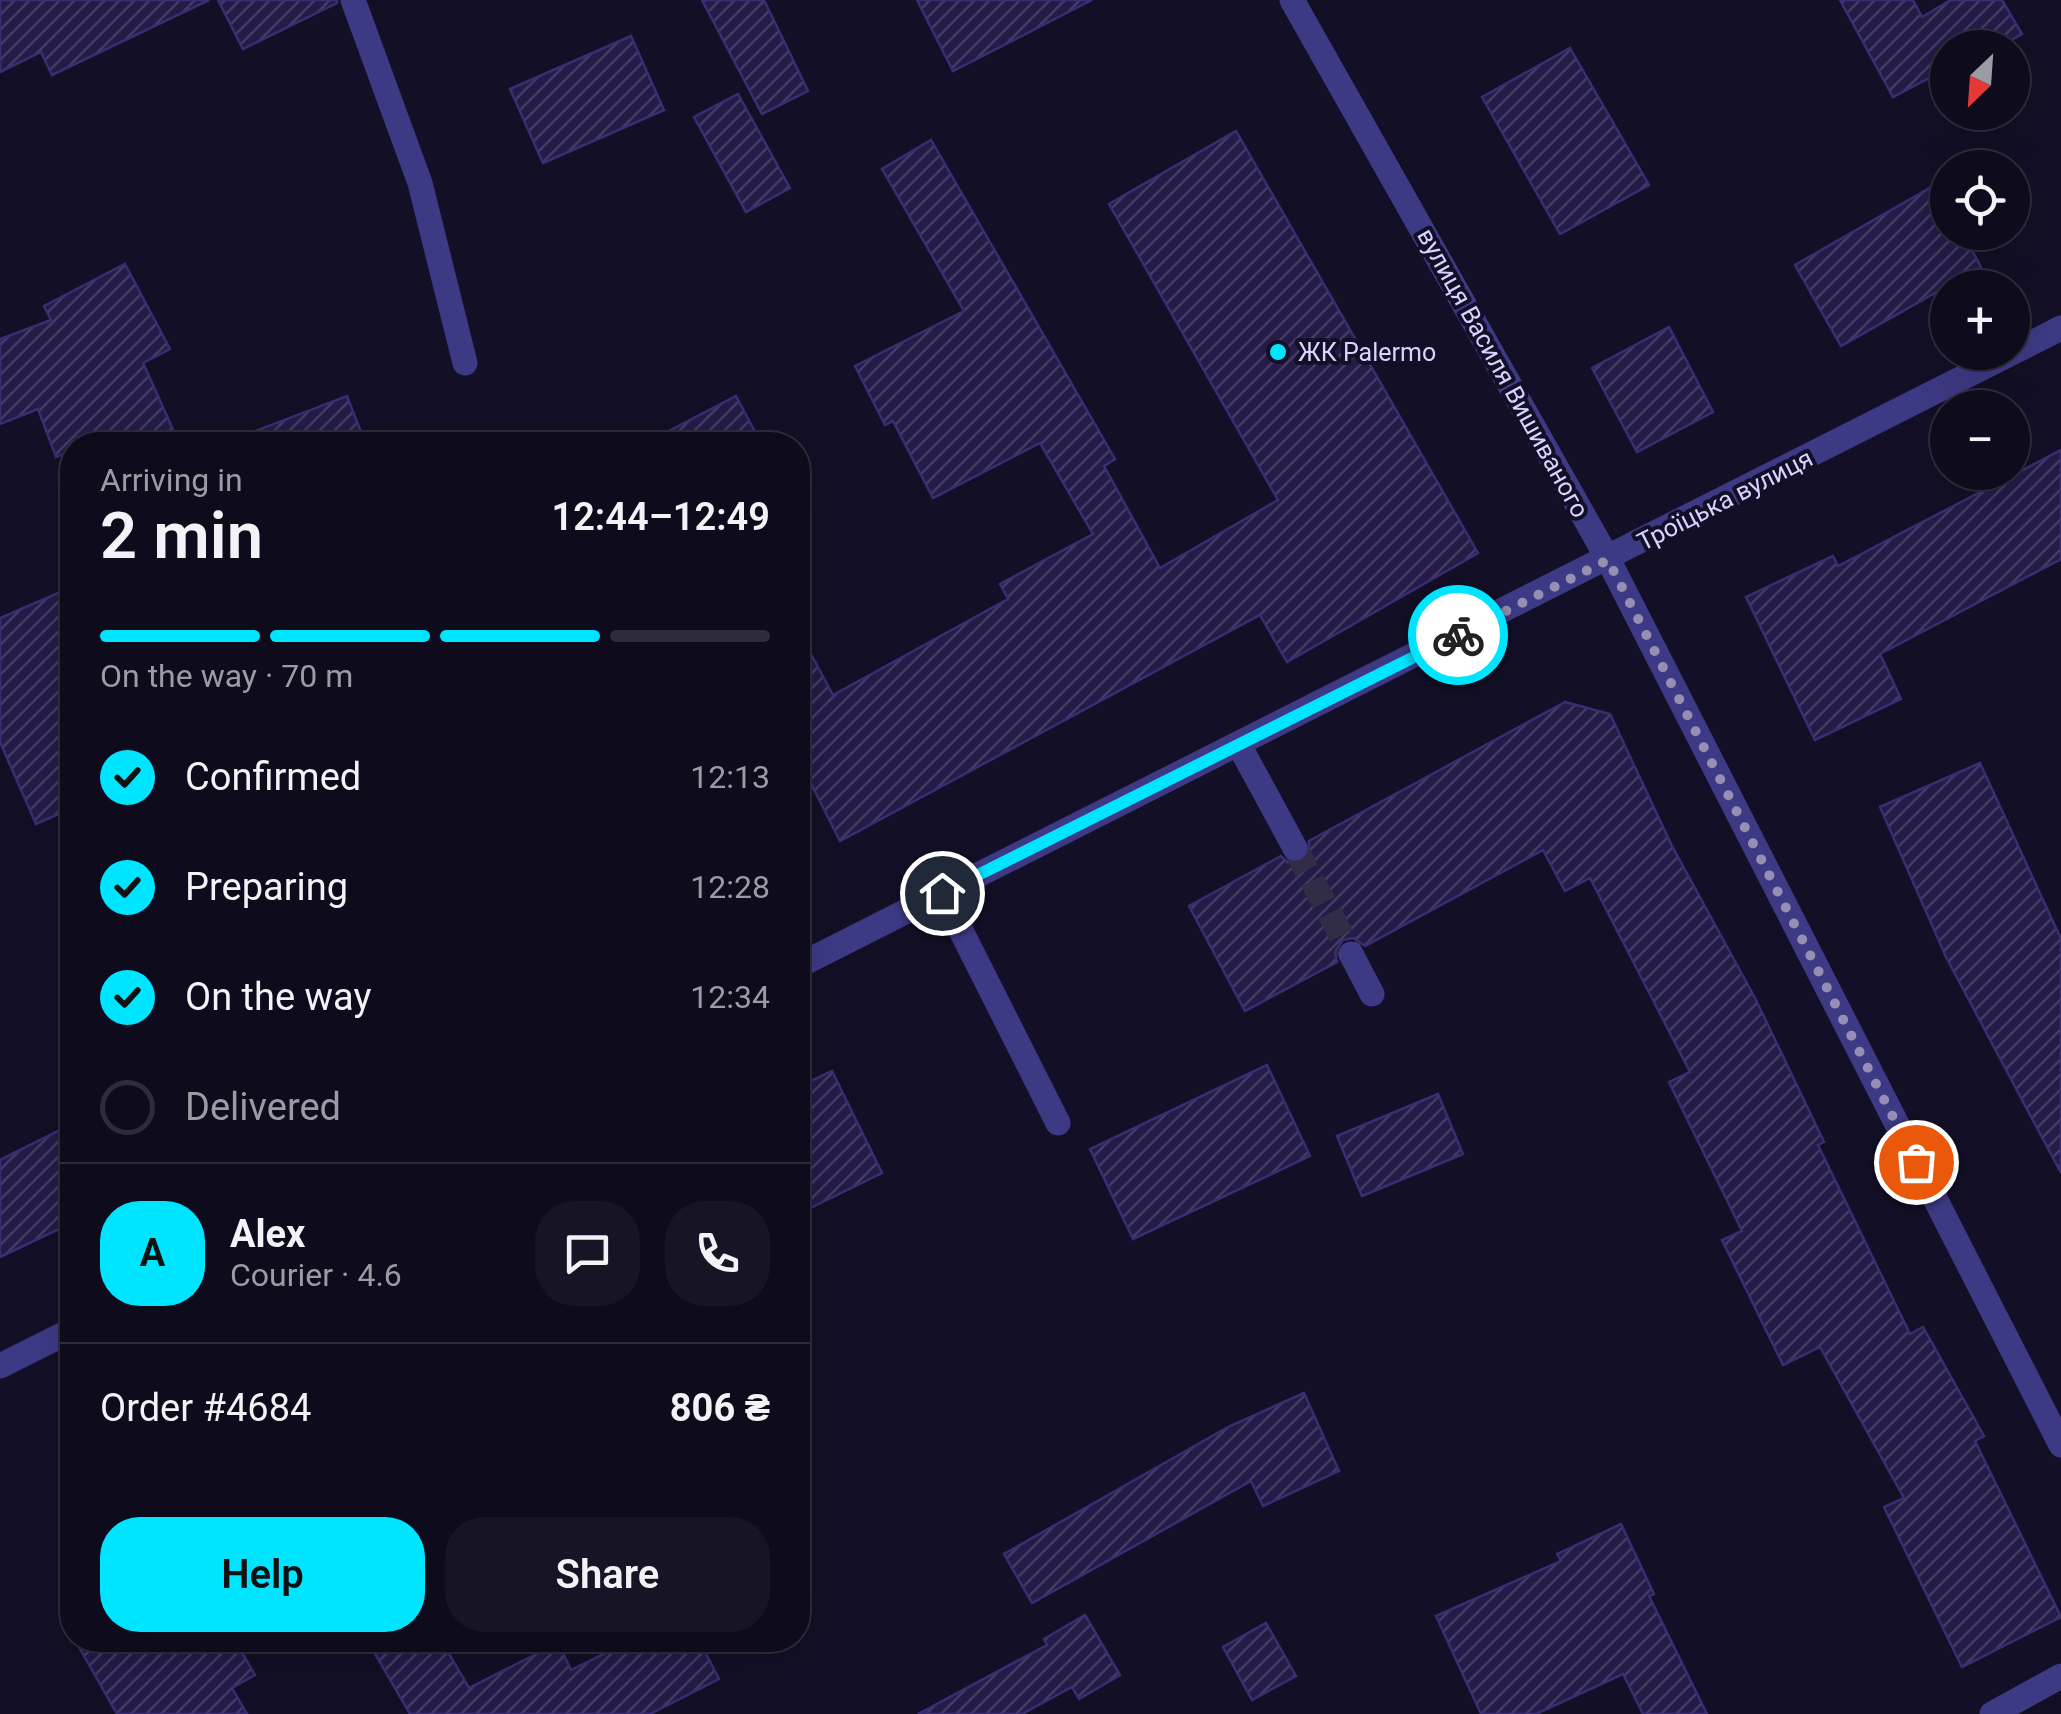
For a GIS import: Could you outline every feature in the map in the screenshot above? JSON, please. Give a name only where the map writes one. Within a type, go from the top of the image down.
[{"type":"street","points":[[353,0],[420,183],[465,363]]},
{"type":"street","name":"вулиця Василя Вишиваного","points":[[1292,0],[1608,560],[2061,1446]]},
{"type":"street","name":"Троїцька вулиця","points":[[810,960],[2061,328]]},
{"type":"street","points":[[1239,745],[1295,848]]},
{"type":"street","points":[[942,893],[1058,1122]]},
{"type":"street","points":[[1351,954],[1372,994]]},
{"type":"street","points":[[0,1366],[60,1336]]},
{"type":"street","points":[[1992,1714],[2061,1676]]},
{"type":"building","points":[[0,0],[209,0],[52,75],[41,52],[0,72]]},
{"type":"building","points":[[218,0],[337,0],[337,3],[243,49]]},
{"type":"building","points":[[702,0],[764,0],[808,91],[762,114]]},
{"type":"building","points":[[917,0],[1092,0],[953,71]]},
{"type":"building","points":[[1840,0],[1913,0],[1922,17],[1951,0],[2002,0],[2020,30],[1930,30],[1930,77],[1893,97]]},
{"type":"building","points":[[631,36],[664,110],[543,163],[510,89]]},
{"type":"building","points":[[1570,48],[1649,185],[1560,234],[1482,97]]},
{"type":"building","points":[[738,94],[790,188],[746,212],[694,117]]},
{"type":"building","points":[[1236,131],[1478,553],[1287,662],[1260,615],[840,841],[810,782],[810,652],[833,695],[1008,599],[1000,584],[1093,534],[1040,443],[933,498],[893,421],[885,425],[855,366],[964,311],[882,169],[931,140],[1115,459],[1104,466],[1160,568],[1278,500],[1109,204]]},
{"type":"building","points":[[1930,188],[1930,250],[1972,250],[1981,267],[1930,270],[1930,296],[1841,346],[1795,265]]},
{"type":"building","points":[[125,264],[170,349],[143,363],[174,432],[60,432],[60,456],[56,457],[38,409],[0,424],[0,339],[51,320],[44,306]]},
{"type":"building","points":[[1669,327],[1713,412],[1637,452],[1592,368]]},
{"type":"building","points":[[347,396],[361,432],[253,432]]},
{"type":"building","points":[[736,396],[755,432],[667,432]]},
{"type":"building","points":[[2061,450],[2061,559],[1880,654],[1901,699],[1815,740],[1746,597],[1833,556],[1838,566],[1984,490],[2030,490],[2030,466]]},
{"type":"building","points":[[60,592],[60,813],[36,824],[0,742],[0,618]]},
{"type":"building","points":[[1565,702],[1610,714],[1672,846],[1755,998],[1824,1142],[1818,1145],[1910,1334],[1923,1327],[1984,1436],[1975,1441],[2061,1617],[1962,1667],[1884,1507],[1904,1498],[1820,1347],[1783,1365],[1722,1240],[1742,1231],[1669,1082],[1690,1072],[1590,878],[1565,891],[1543,850],[1365,946],[1353,938],[1343,940],[1335,952],[1337,962],[1245,1011],[1189,906],[1281,856],[1287,862],[1302,863],[1309,856],[1309,841]]},
{"type":"building","points":[[1980,763],[2061,939],[2061,1173],[1946,957],[1880,807]]},
{"type":"building","points":[[1267,1065],[1310,1156],[1133,1239],[1090,1149]]},
{"type":"building","points":[[832,1071],[882,1173],[810,1208],[810,1081]]},
{"type":"building","points":[[1438,1094],[1463,1154],[1362,1196],[1337,1136]]},
{"type":"building","points":[[60,1130],[60,1229],[0,1257],[0,1160]]},
{"type":"building","points":[[1304,1393],[1339,1471],[1263,1506],[1251,1481],[1032,1603],[1004,1554],[1228,1427]]},
{"type":"building","points":[[1621,1524],[1654,1594],[1649,1596],[1707,1714],[1643,1714],[1623,1674],[1536,1714],[1481,1714],[1436,1616],[1561,1561],[1557,1554]]},
{"type":"building","points":[[1085,1615],[1120,1675],[1079,1699],[1072,1687],[1022,1714],[918,1714],[1047,1645],[1044,1639]]},
{"type":"building","points":[[1266,1623],[1296,1676],[1252,1700],[1223,1647]]},
{"type":"building","points":[[82,1652],[242,1652],[255,1675],[232,1688],[247,1714],[117,1714]]},
{"type":"building","points":[[374,1652],[448,1652],[469,1688],[540,1652],[562,1652],[571,1670],[608,1652],[705,1652],[719,1679],[650,1714],[410,1714]]},
{"type":"tunnel","points":[[1295,848],[1351,954]]},
{"type":"way so far","points":[[1458,635],[1608,560],[1916,1162]]},
{"type":"place","name":"ЖК Palermo","points":[[1278,352]]},
{"type":"route","points":[[942,893],[1458,635]]}]
